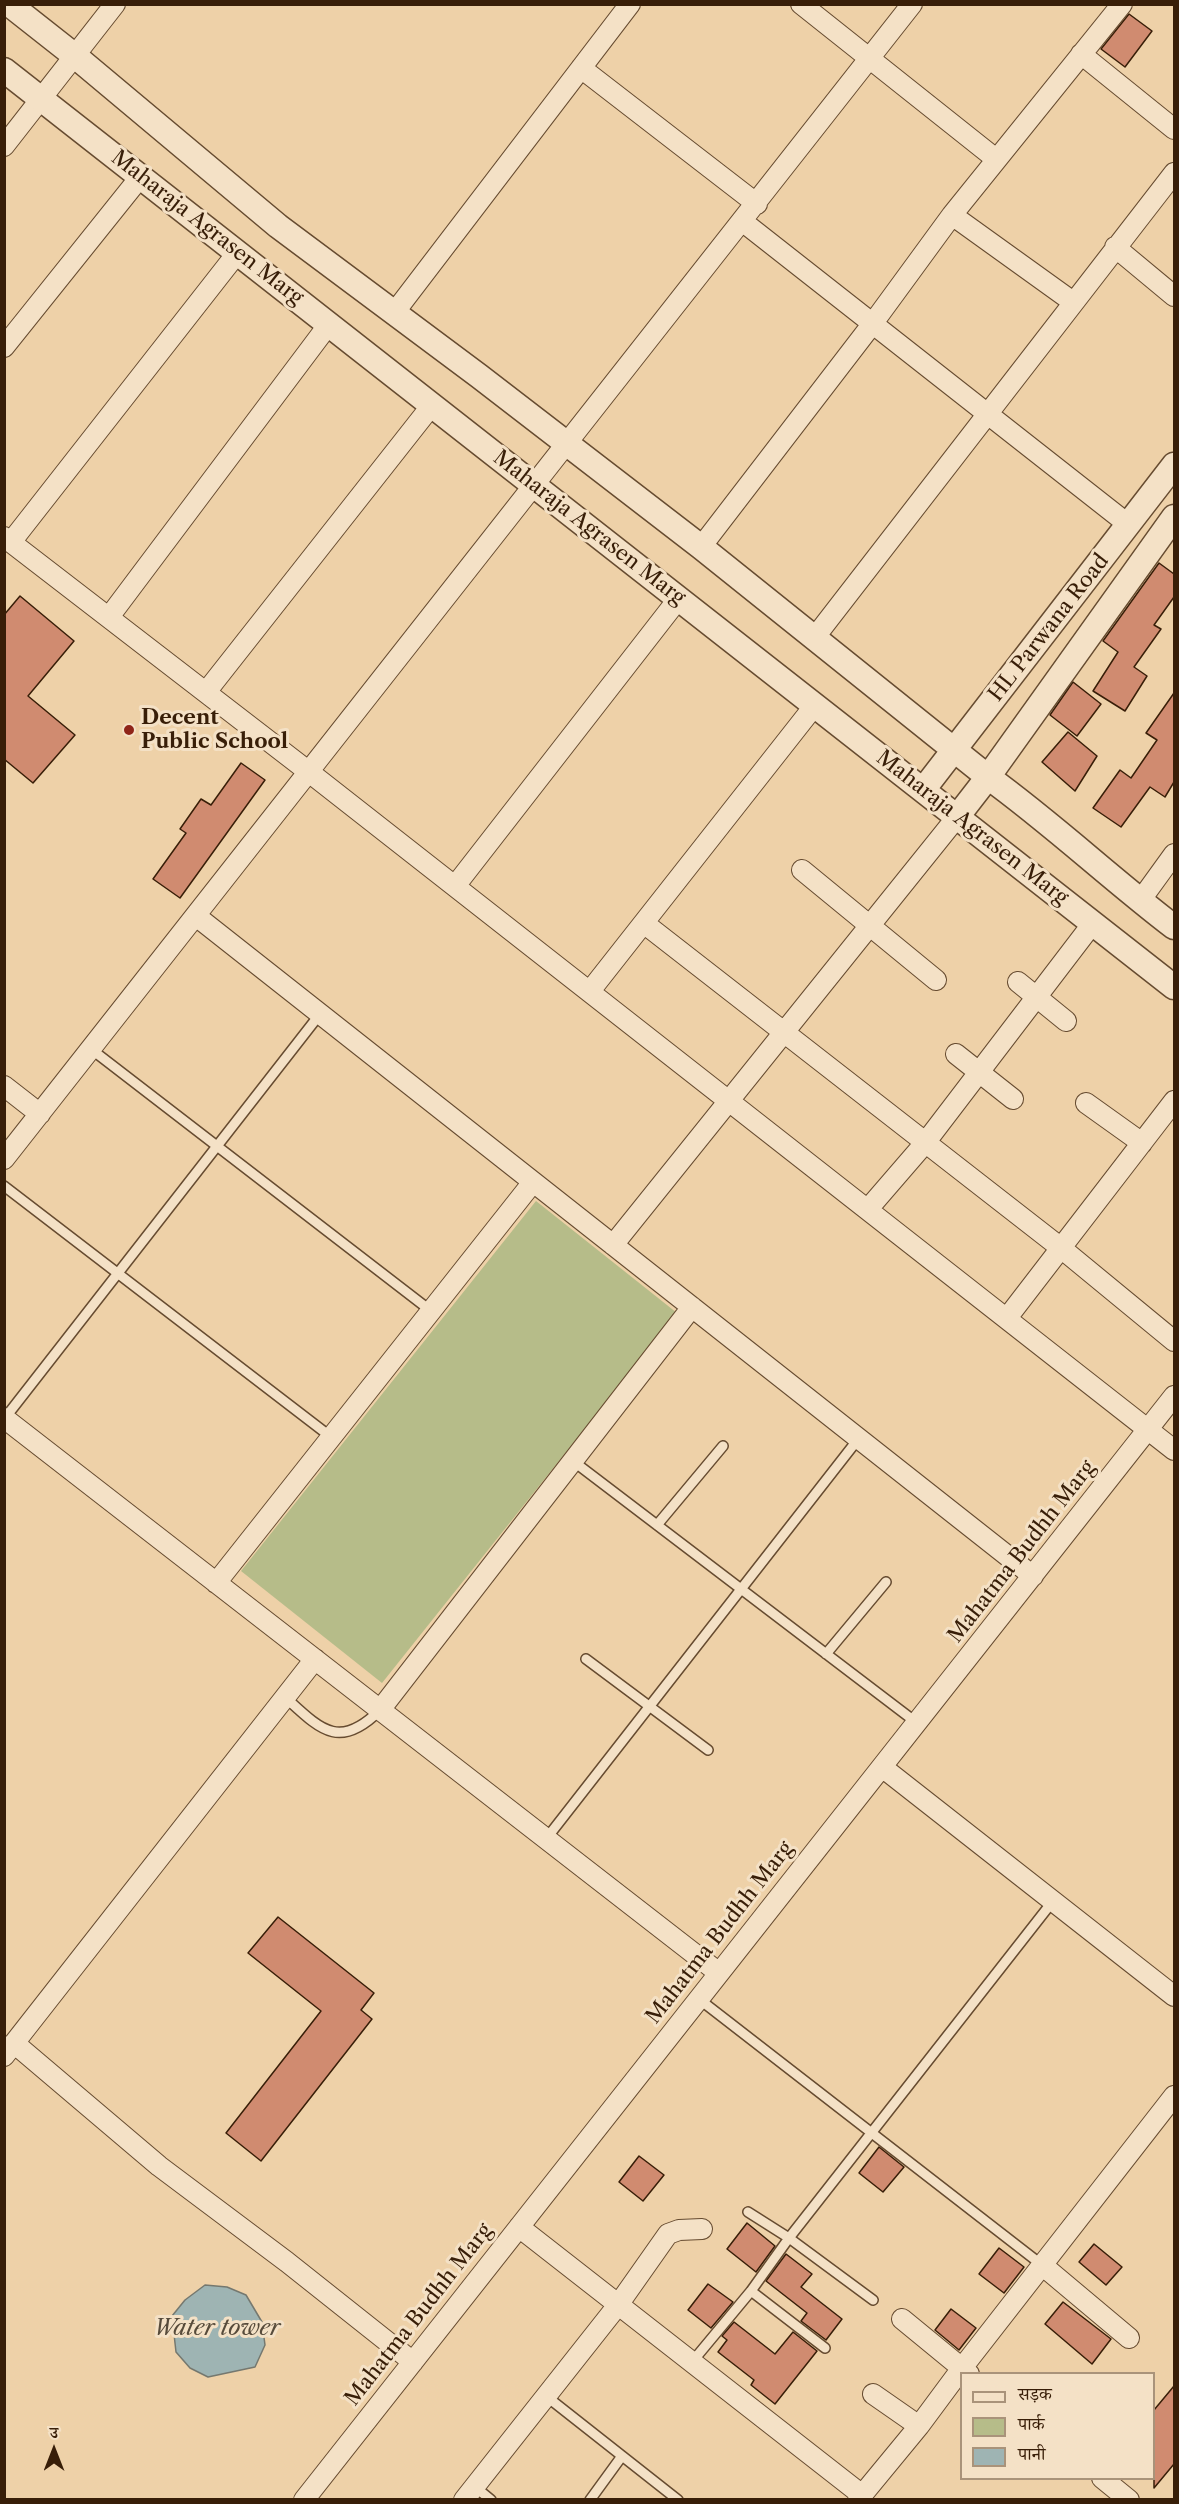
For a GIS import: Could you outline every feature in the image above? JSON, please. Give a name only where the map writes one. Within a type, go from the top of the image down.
[{"type":"street","points":[[9,4],[278,225],[701,547],[988,777],[1029,807],[1174,927]]},
{"type":"street","points":[[4,146],[115,4]]},
{"type":"street","points":[[394,313],[630,4]]},
{"type":"street","points":[[801,4],[996,159]]},
{"type":"street","points":[[4,1159],[534,485],[568,446],[912,4]]},
{"type":"street","points":[[701,547],[873,323],[952,215],[1122,4]]},
{"type":"street","points":[[1082,54],[1174,129]]},
{"type":"street","points":[[581,68],[757,204]]},
{"type":"street","name":"Maharaja Agrasen Marg","points":[[4,70],[1174,987]]},
{"type":"street","points":[[815,637],[1174,173]]},
{"type":"street","points":[[4,347],[141,176]]},
{"type":"street","points":[[952,215],[1073,302]]},
{"type":"street","points":[[742,221],[1129,525]]},
{"type":"street","points":[[1115,247],[1174,296]]},
{"type":"street","points":[[238,252],[8,539],[590,991],[1174,1450]]},
{"type":"street","points":[[109,617],[329,324]]},
{"type":"street","points":[[206,692],[432,405]]},
{"type":"street","name":"HL Parwana Road","points":[[923,790],[1174,465]]},
{"type":"street","name":"HL Parwana Road","points":[[957,817],[1174,517]]},
{"type":"street","points":[[455,886],[679,598]]},
{"type":"street","points":[[590,991],[815,705]]},
{"type":"street","points":[[613,1245],[957,817]]},
{"type":"street","points":[[1140,901],[1174,854]]},
{"type":"street","points":[[802,870],[936,980]]},
{"type":"street","points":[[196,916],[1033,1576]]},
{"type":"street","points":[[868,1209],[925,1143],[1092,923]]},
{"type":"street","points":[[645,924],[1061,1248],[1174,1341]]},
{"type":"street","points":[[1018,982],[1066,1021]]},
{"type":"street","points":[[956,1054],[1013,1099]]},
{"type":"street","points":[[4,1086],[40,1114]]},
{"type":"street","points":[[1007,1318],[1174,1101]]},
{"type":"street","points":[[1086,1103],[1142,1143]]},
{"type":"street","points":[[216,1583],[533,1182]]},
{"type":"street","points":[[380,1710],[692,1308]]},
{"type":"street","name":"Mahatma Budhh Marg","points":[[304,2499],[1174,1396]]},
{"type":"street","points":[[5,1418],[719,1973]]},
{"type":"street","points":[[315,1659],[9,2049],[287,2262],[413,2362]]},
{"type":"street","points":[[882,1767],[1174,1996]]},
{"type":"street","points":[[902,2319],[966,2371],[1042,2265],[1174,2096]]},
{"type":"street","points":[[519,2227],[860,2497],[960,2378]]},
{"type":"street","points":[[469,2493],[618,2305],[668,2234],[679,2230],[702,2229]]},
{"type":"street","points":[[1042,2265],[1129,2338]]},
{"type":"street","points":[[873,2394],[919,2426]]},
{"type":"street","points":[[1105,2480],[1129,2499]]},
{"type":"lane","points":[[5,1418],[320,1014]]},
{"type":"lane","points":[[91,1049],[430,1311]]},
{"type":"lane","points":[[4,1186],[332,1437]]},
{"type":"lane","points":[[546,1839],[859,1438]]},
{"type":"lane","points":[[657,1524],[723,1446]]},
{"type":"lane","points":[[573,1461],[917,1723]]},
{"type":"lane","points":[[826,1654],[886,1582]]},
{"type":"lane","points":[[586,1659],[708,1750]]},
{"type":"lane","points":[[285,1697],[311,1721],[335,1732],[357,1729],[380,1710]]},
{"type":"lane","points":[[692,2362],[751,2291],[789,2238],[1053,1901]]},
{"type":"lane","points":[[699,1999],[1042,2265]]},
{"type":"lane","points":[[748,2212],[789,2238],[873,2300]]},
{"type":"lane","points":[[751,2291],[825,2348]]},
{"type":"lane","points":[[546,2396],[678,2499]]},
{"type":"lane","points":[[591,2499],[622,2456]]},
{"type":"lane","points":[[469,2493],[491,2499]]},
{"type":"green space","points":[[536,1201],[677,1313],[382,1683],[241,1571]]},
{"type":"water","name":"Water tower","points":[[205,2285],[227,2287],[246,2295],[262,2322],[265,2345],[255,2367],[208,2377],[190,2368],[176,2352],[172,2316],[185,2300]]},
{"type":"building","points":[[1129,14],[1152,31],[1125,67],[1101,49]]},
{"type":"building","points":[[1159,563],[1174,574],[1174,597],[1154,625],[1161,629],[1134,667],[1147,676],[1125,711],[1093,691],[1118,652],[1103,641]]},
{"type":"building","points":[[20,596],[74,641],[28,696],[75,735],[33,783],[4,759],[4,615]]},
{"type":"building","points":[[1073,682],[1101,704],[1077,736],[1050,715]]},
{"type":"building","points":[[1174,693],[1174,782],[1165,797],[1150,787],[1121,827],[1093,808],[1120,770],[1131,778],[1157,740],[1146,733]]},
{"type":"building","points":[[1068,732],[1097,756],[1075,791],[1042,762]]},
{"type":"building","points":[[241,763],[265,780],[180,898],[153,879],[186,833],[180,829],[201,799],[211,805]]},
{"type":"building","points":[[278,1917],[374,1993],[361,2010],[372,2019],[261,2161],[226,2133],[321,2011],[248,1953]]},
{"type":"building","points":[[879,2147],[904,2167],[883,2192],[859,2173]]},
{"type":"building","points":[[639,2156],[664,2175],[643,2201],[619,2182]]},
{"type":"building","points":[[747,2223],[775,2246],[756,2272],[727,2249]]},
{"type":"building","points":[[1094,2244],[1122,2267],[1106,2285],[1079,2262]]},
{"type":"building","points":[[999,2248],[1024,2267],[1004,2293],[979,2274]]},
{"type":"building","points":[[786,2254],[812,2274],[801,2287],[842,2319],[826,2340],[801,2321],[807,2313],[766,2281]]},
{"type":"building","points":[[708,2284],[733,2302],[711,2328],[688,2310]]},
{"type":"building","points":[[1063,2302],[1111,2339],[1092,2364],[1045,2324]]},
{"type":"building","points":[[951,2309],[976,2328],[959,2350],[935,2330]]},
{"type":"building","points":[[734,2322],[775,2354],[793,2332],[817,2351],[775,2404],[751,2385],[754,2380],[718,2352],[727,2340],[722,2336]]},
{"type":"building","points":[[1174,2386],[1174,2464],[1154,2488],[1155,2480],[1155,2409]]},
{"type":"place","name":"Decent Public School","points":[[129,730]]}]
